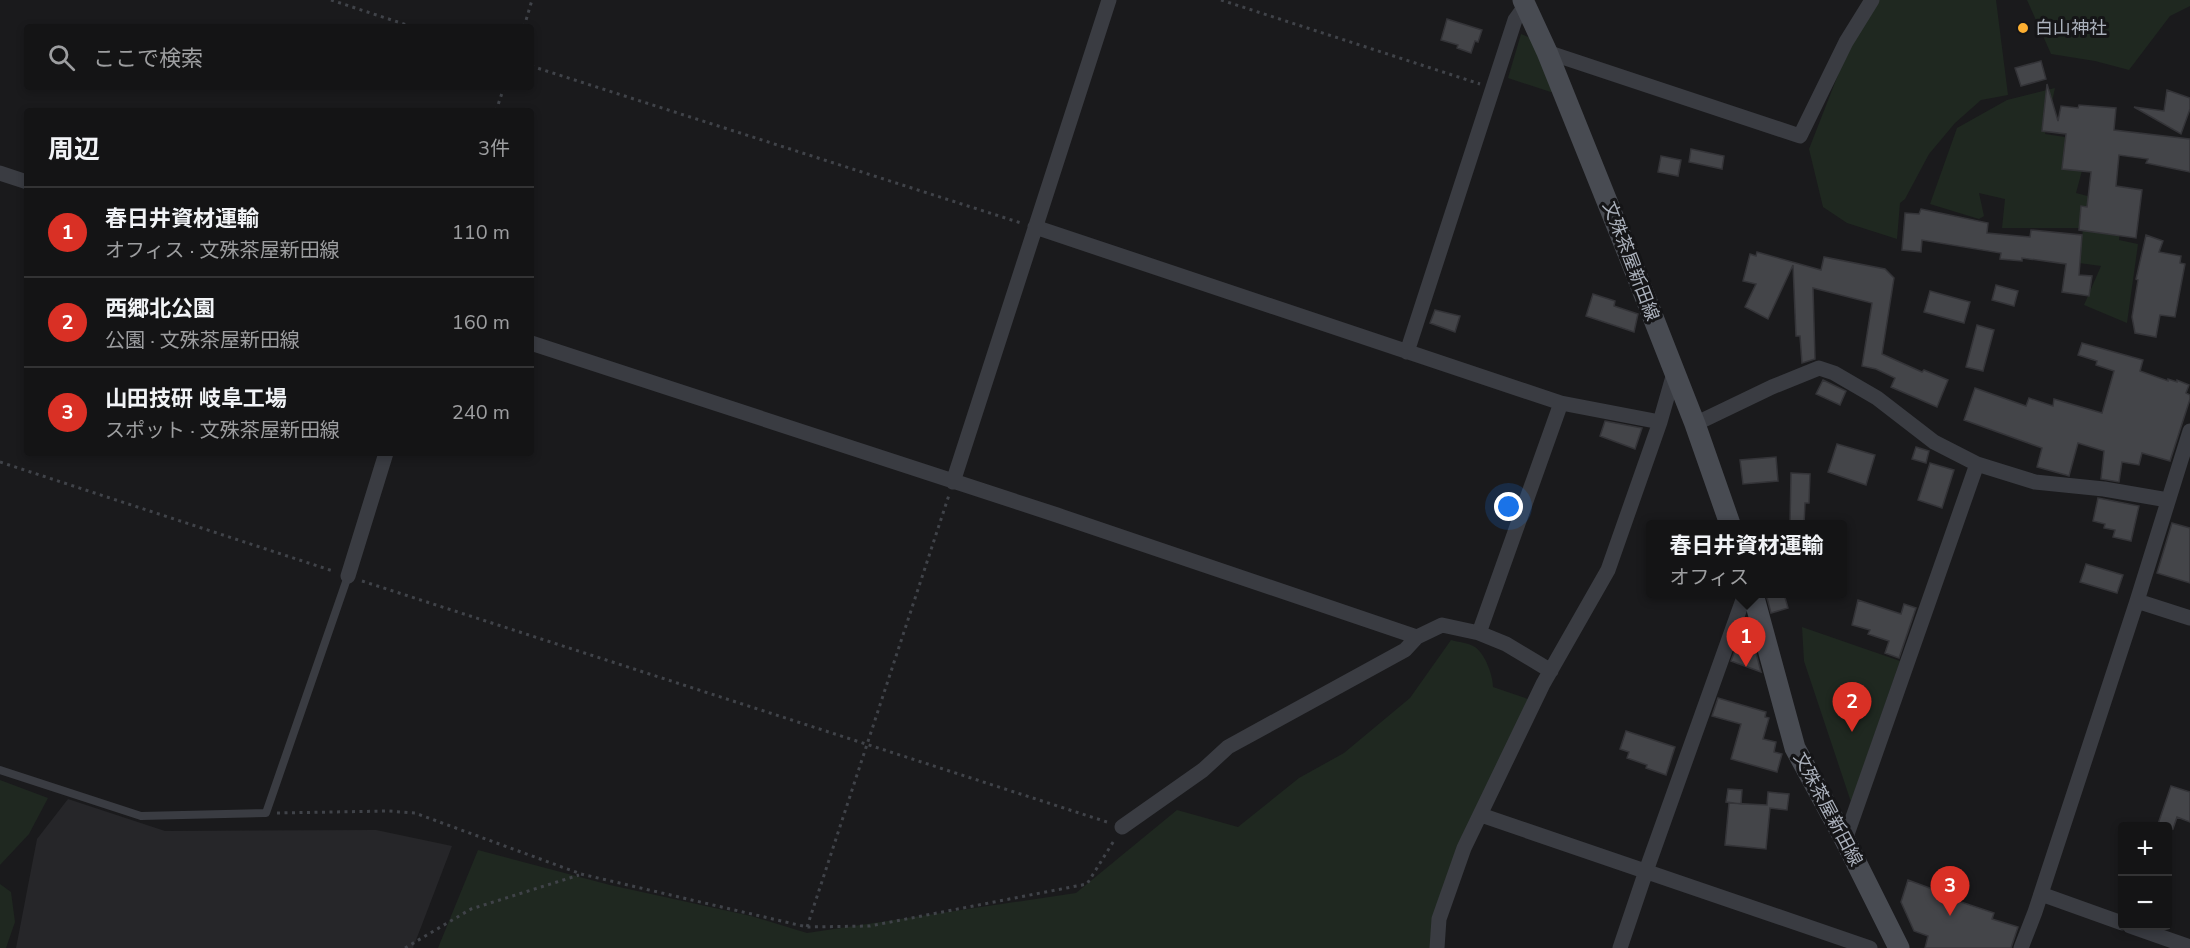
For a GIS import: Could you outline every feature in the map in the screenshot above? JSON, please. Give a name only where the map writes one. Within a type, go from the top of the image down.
[{"type":"main road","name":"文殊茶屋新田線","points":[[1524,2],[1547,52],[1695,423],[1728,520]]},
{"type":"main road","name":"文殊茶屋新田線","points":[[1755,598],[1795,748],[1845,840],[1899,948]]},
{"type":"street","points":[[953,482],[1109,0]]},
{"type":"street","points":[[1547,52],[1800,136],[1846,42],[1872,0]]},
{"type":"street","points":[[1407,352],[1515,20],[1524,2]]},
{"type":"street","points":[[0,173],[24,181]]},
{"type":"street","points":[[1035,228],[1561,403],[1660,422]]},
{"type":"street","points":[[534,344],[1057,515],[1417,637]]},
{"type":"street","points":[[1695,423],[1819,368],[1834,373],[1877,398],[1934,442],[1977,464],[2035,482],[2104,489],[2168,500]]},
{"type":"street","points":[[1437,948],[1439,919],[1464,848],[1551,671],[1608,570],[1660,422],[1674,374]]},
{"type":"street","points":[[1479,633],[1561,403]]},
{"type":"street","points":[[2021,948],[2041,894],[2137,601],[2190,431]]},
{"type":"street","points":[[348,576],[385,456]]},
{"type":"street","points":[[1845,840],[1891,690],[1977,464]]},
{"type":"street","points":[[1620,948],[1744,598]]},
{"type":"street","points":[[2137,601],[2190,618]]},
{"type":"street","points":[[1122,827],[1203,770],[1228,747],[1405,650],[1417,637],[1442,625],[1479,633],[1506,644],[1551,671]]},
{"type":"street","points":[[1481,815],[1870,948]]},
{"type":"street","points":[[2041,894],[2118,922]]},
{"type":"street","points":[[2141,930],[2190,947]]},
{"type":"lane","points":[[0,770],[141,816],[266,813],[348,576]]},
{"type":"path","points":[[331,0],[404,24]]},
{"type":"path","points":[[525,24],[532,0]]},
{"type":"path","points":[[1221,0],[1493,88]]},
{"type":"path","points":[[534,67],[1035,228]]},
{"type":"path","points":[[497,108],[503,90]]},
{"type":"path","points":[[0,462],[1122,827],[1087,884],[870,926],[807,927],[581,874],[415,813],[388,811],[266,813]]},
{"type":"path","points":[[807,927],[953,482]]},
{"type":"path","points":[[405,948],[471,909],[581,874]]},
{"type":"shaded area","points":[[1878,0],[1996,0],[2008,95],[1981,100],[1955,123],[1929,154],[1905,199],[1900,203],[1897,239],[1847,223],[1823,207],[1809,149],[1845,57]]},
{"type":"shaded area","points":[[2027,0],[2190,0],[2190,6],[2170,16],[2129,70],[2095,61],[2051,54]]},
{"type":"shaded area","points":[[1521,34],[1533,39],[1557,94],[1508,78]]},
{"type":"shaded area","points":[[2055,88],[2045,134],[2084,140],[2083,167],[2076,193],[2122,205],[2119,240],[2138,244],[2127,323],[2084,305],[2101,266],[2079,263],[2083,228],[2002,228],[2005,199],[1979,193],[1984,216],[1979,219],[1930,204],[1957,128],[2007,100]]},
{"type":"shaded area","points":[[1802,627],[1900,661],[1851,802],[1804,661]]},
{"type":"shaded area","points":[[1451,640],[1470,644],[1479,650],[1488,665],[1493,687],[1528,699],[1431,948],[438,948],[478,850],[610,885],[751,916],[807,933],[1076,893],[1177,810],[1238,827],[1299,778],[1344,753],[1410,698]]},
{"type":"shaded area","points":[[0,780],[48,798],[29,834],[0,865]]},
{"type":"shaded area","points":[[68,799],[165,831],[376,830],[452,846],[413,948],[16,948],[37,839]]},
{"type":"shaded area","points":[[0,884],[11,892],[15,922],[6,948],[0,948]]},
{"type":"building","points":[[1447,19],[1482,30],[1471,53],[1457,48],[1458,45],[1441,40]]},
{"type":"building","points":[[2041,61],[2046,79],[2021,86],[2015,68]]},
{"type":"building","points":[[2047,84],[2058,121],[2061,106],[2116,108],[2114,130],[2190,139],[2190,172],[2146,163],[2148,159],[2119,155],[2116,186],[2142,190],[2136,238],[2079,230],[2081,206],[2087,207],[2091,172],[2062,169],[2066,134],[2042,131]]},
{"type":"building","points":[[2167,90],[2190,98],[2190,109],[2181,134],[2134,107],[2164,111]]},
{"type":"building","points":[[1691,149],[1724,156],[1722,169],[1689,162]]},
{"type":"building","points":[[1661,156],[1681,160],[1678,176],[1658,172]]},
{"type":"building","points":[[1921,209],[1988,223],[1987,233],[2030,237],[2031,230],[2082,235],[2079,275],[2092,276],[2089,296],[2062,292],[2066,264],[2022,258],[2022,261],[2000,259],[2001,253],[1922,240],[1921,252],[1902,250],[1905,213],[1919,214]]},
{"type":"building","points":[[2146,235],[2163,241],[2159,252],[2181,256],[2180,263],[2185,264],[2175,317],[2160,315],[2156,337],[2135,333],[2132,317],[2138,280],[2136,279]]},
{"type":"building","points":[[1757,252],[1821,270],[1824,257],[1885,269],[1894,278],[1882,354],[1922,372],[1924,370],[1948,380],[1937,407],[1891,387],[1895,378],[1876,369],[1862,366],[1872,303],[1813,288],[1815,359],[1802,363],[1800,336],[1796,336],[1793,265],[1768,319],[1745,307],[1756,284],[1743,281],[1750,254],[1756,256]]},
{"type":"building","points":[[1996,285],[2018,291],[2014,306],[1992,300]]},
{"type":"building","points":[[1930,291],[1970,302],[1964,323],[1924,312]]},
{"type":"building","points":[[1593,294],[1615,301],[1614,306],[1638,314],[1634,332],[1586,316]]},
{"type":"building","points":[[1435,310],[1460,316],[1455,332],[1430,323]]},
{"type":"building","points":[[1977,325],[1994,330],[1983,371],[1966,367]]},
{"type":"building","points":[[2082,343],[2143,360],[2140,371],[2168,381],[2168,379],[2177,382],[2177,380],[2189,385],[2186,393],[2190,395],[2190,399],[2170,461],[2142,453],[2139,465],[2122,462],[2119,482],[2101,479],[2104,451],[2078,443],[2069,476],[2037,467],[2042,448],[1964,420],[1975,388],[2026,406],[2029,398],[2053,406],[2054,399],[2102,413],[2114,371],[2096,365],[2097,361],[2078,355]]},
{"type":"building","points":[[1823,380],[1846,391],[1840,405],[1816,394]]},
{"type":"building","points":[[1605,421],[1642,428],[1635,449],[1600,436]]},
{"type":"building","points":[[1837,444],[1875,455],[1866,485],[1828,472]]},
{"type":"building","points":[[1916,447],[1929,451],[1926,463],[1912,459]]},
{"type":"building","points":[[1776,457],[1778,481],[1743,484],[1740,460]]},
{"type":"building","points":[[1930,463],[1954,470],[1942,508],[1918,500]]},
{"type":"building","points":[[1791,473],[1810,474],[1809,503],[1805,503],[1804,520],[1790,520]]},
{"type":"building","points":[[2098,498],[2139,506],[2131,541],[2113,537],[2115,530],[2104,528],[2105,524],[2093,521]]},
{"type":"building","points":[[2172,523],[2190,528],[2190,583],[2157,573]]},
{"type":"building","points":[[2086,564],[2123,575],[2117,593],[2080,582]]},
{"type":"building","points":[[1767,598],[1785,598],[1788,608],[1771,613]]},
{"type":"building","points":[[1858,600],[1901,614],[1904,604],[1916,608],[1899,658],[1885,653],[1889,641],[1868,634],[1870,630],[1852,625]]},
{"type":"building","points":[[1747,619],[1761,672],[1731,661]]},
{"type":"building","points":[[1718,698],[1766,712],[1765,717],[1769,718],[1763,739],[1776,742],[1774,752],[1782,754],[1777,772],[1731,759],[1741,724],[1712,716]]},
{"type":"building","points":[[1626,731],[1675,747],[1666,775],[1627,758],[1629,752],[1620,749]]},
{"type":"building","points":[[2171,786],[2190,792],[2190,822],[2177,817],[2173,829],[2172,822],[2159,822]]},
{"type":"building","points":[[1728,789],[1742,790],[1741,804],[1726,802]]},
{"type":"building","points":[[1768,792],[1789,794],[1787,810],[1770,808],[1766,849],[1725,845],[1729,803],[1767,805]]},
{"type":"building","points":[[1908,880],[1935,890],[1934,893],[1994,913],[1992,919],[2018,927],[2011,948],[1925,948],[1928,936],[1914,931],[1901,902]]},
{"type":"place","name":"白山神社","points":[[2023,28]]},
{"type":"place","name":"春日井資材運輸","points":[[1746,667]]},
{"type":"place","name":"西郷北公園","points":[[1852,732]]},
{"type":"place","name":"山田技研 岐阜工場","points":[[1950,916]]}]
